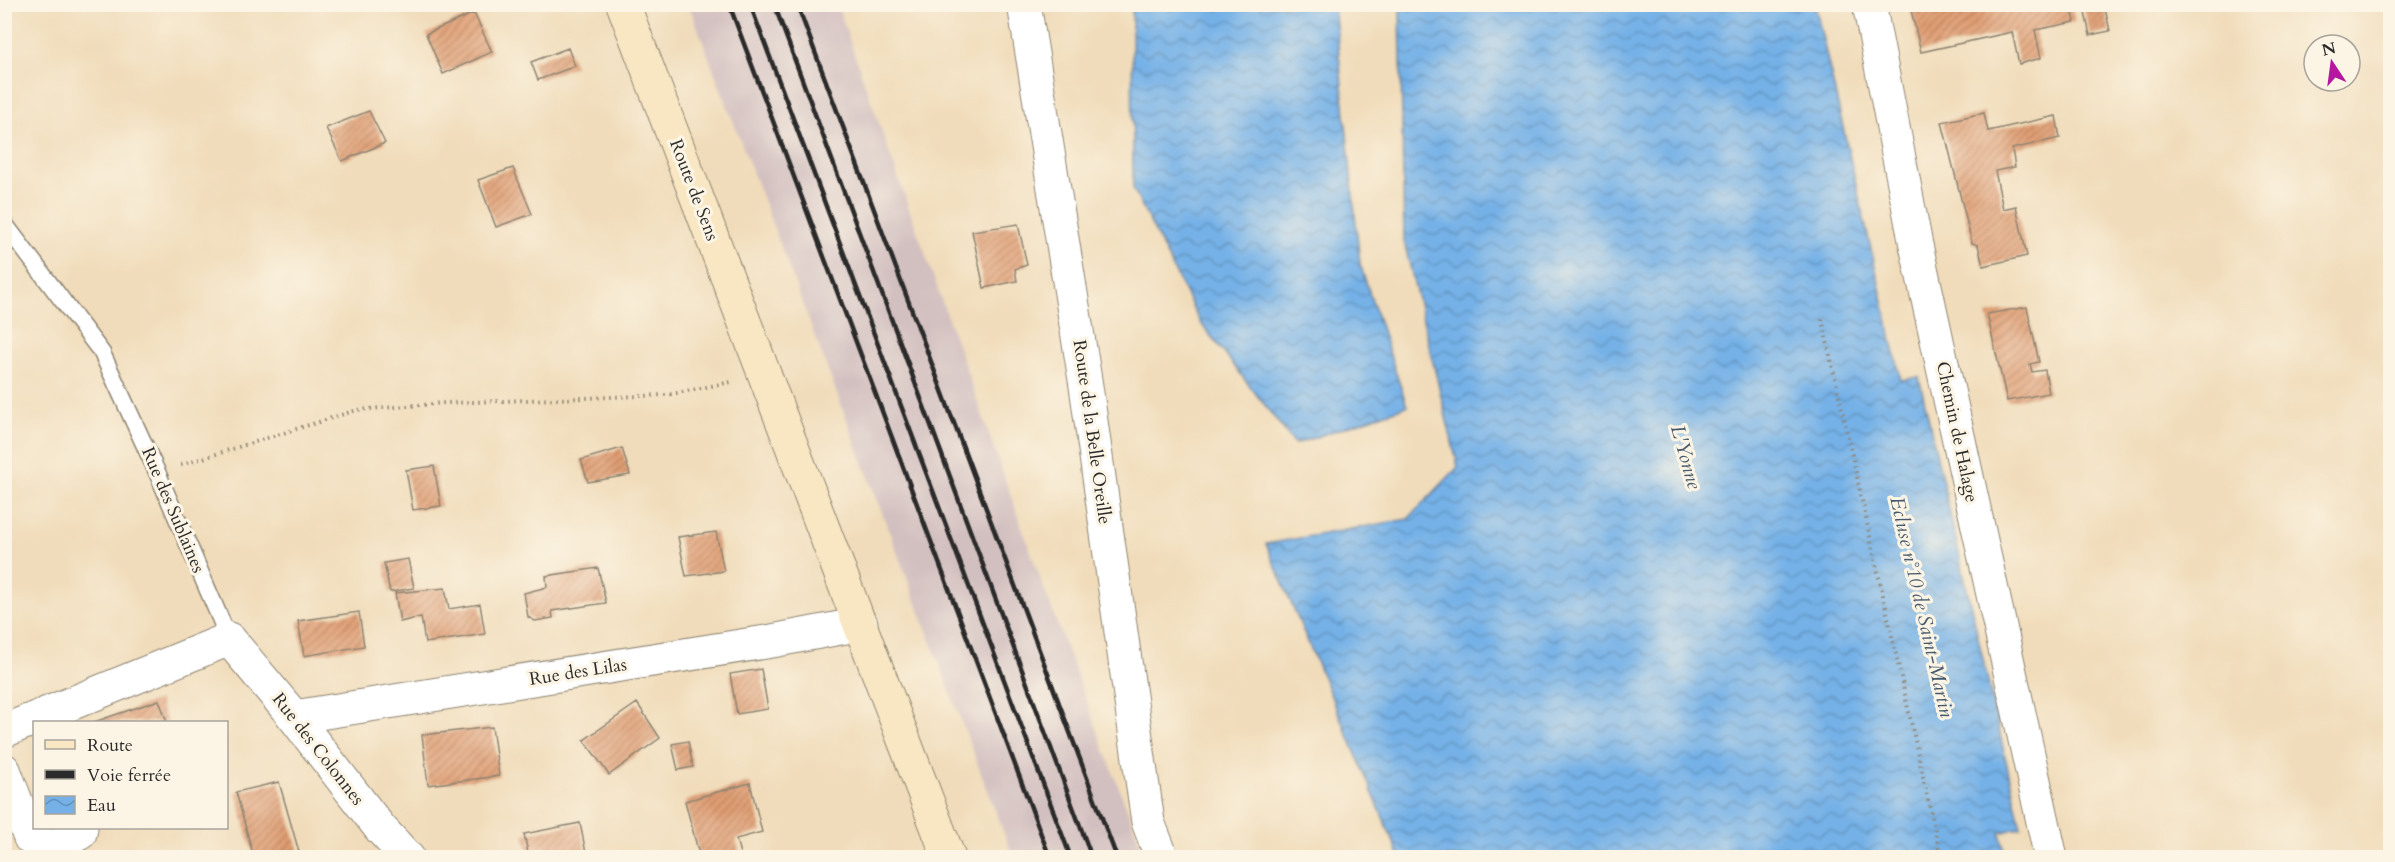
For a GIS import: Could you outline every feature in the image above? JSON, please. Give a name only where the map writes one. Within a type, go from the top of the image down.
[{"type":"main road","name":"Route de Sens","points":[[623,4],[949,858]]},
{"type":"street","name":"Route de la Belle Oreille","points":[[1024,4],[1087,398],[1148,822],[1162,858]]},
{"type":"street","name":"Chemin de Halage","points":[[1869,4],[1916,245],[2051,858]]},
{"type":"street","name":"Rue des Lilas","points":[[294,717],[772,641],[861,624]]},
{"type":"street","name":"Rue des Colonnes","points":[[229,639],[294,717],[380,828],[408,858]]},
{"type":"street","points":[[52,718],[229,639]]},
{"type":"street","points":[[4,731],[33,723]]},
{"type":"street","points":[[4,770],[30,838],[39,845],[54,846],[80,833],[81,829]]},
{"type":"lane","name":"Rue des Sublaines","points":[[4,223],[102,353],[158,472],[229,639]]},
{"type":"path","points":[[1822,320],[1941,858]]},
{"type":"path","points":[[158,472],[357,410],[445,403],[667,395],[765,375]]},
{"type":"shaded area","points":[[689,5],[837,5],[1039,575],[1145,857],[1013,857]]},
{"type":"water","points":[[1132,5],[1334,5],[1360,264],[1407,406],[1295,444],[1200,322],[1133,188]]},
{"type":"water","points":[[1400,5],[1815,5],[1901,380],[1919,377],[2021,827],[2000,833],[2006,857],[1400,857],[1266,544],[1408,519],[1458,467],[1404,241]]},
{"type":"building","points":[[1918,4],[2019,4],[2020,8],[2037,4],[2071,4],[2075,22],[2035,30],[2041,58],[2019,64],[2012,32],[1921,52],[1910,6]]},
{"type":"building","points":[[2083,4],[2104,4],[2110,31],[2090,35]]},
{"type":"building","points":[[474,13],[492,52],[443,74],[426,34]]},
{"type":"building","points":[[568,48],[575,66],[538,80],[531,62]]},
{"type":"building","points":[[369,111],[385,143],[342,161],[326,128]]},
{"type":"building","points":[[1984,113],[1988,131],[2056,116],[2060,138],[2012,149],[2015,167],[1995,171],[2003,209],[2016,206],[2027,256],[1983,266],[1978,245],[1972,243],[1942,122]]},
{"type":"building","points":[[513,168],[532,214],[496,227],[478,180]]},
{"type":"building","points":[[1018,224],[1027,265],[1015,269],[1017,281],[984,288],[972,231]]},
{"type":"building","points":[[2027,307],[2039,362],[2030,364],[2032,372],[2045,370],[2049,393],[2007,401],[1987,314]]},
{"type":"building","points":[[622,448],[630,475],[588,482],[581,460]]},
{"type":"building","points":[[434,466],[441,506],[413,510],[406,470]]},
{"type":"building","points":[[716,532],[724,571],[686,576],[678,537]]},
{"type":"building","points":[[408,559],[414,588],[390,592],[384,563]]},
{"type":"building","points":[[598,568],[606,603],[552,611],[553,618],[535,621],[528,617],[524,593],[547,587],[546,576]]},
{"type":"building","points":[[445,588],[449,609],[480,604],[485,634],[425,643],[421,617],[400,622],[395,593]]},
{"type":"building","points":[[359,612],[364,646],[304,656],[298,621]]},
{"type":"building","points":[[761,669],[768,709],[737,714],[730,674]]},
{"type":"building","points":[[159,700],[167,721],[97,721]]},
{"type":"building","points":[[637,703],[660,738],[609,775],[584,740]]},
{"type":"building","points":[[492,727],[499,776],[428,785],[422,735]]},
{"type":"building","points":[[688,741],[693,767],[678,770],[672,744]]},
{"type":"building","points":[[279,782],[299,852],[278,858],[254,858],[236,792]]},
{"type":"building","points":[[750,783],[762,832],[736,839],[741,857],[700,858],[685,801]]},
{"type":"building","points":[[580,823],[587,858],[529,858],[524,834]]},
{"type":"railway","points":[[729,4],[1050,858]]},
{"type":"railway","points":[[750,4],[1071,858]]},
{"type":"railway","points":[[774,4],[1092,858]]},
{"type":"railway","points":[[797,4],[1117,858]]},
{"type":"water label","name":"L'Yonne","points":[[1686,457]]},
{"type":"water label","name":"Ecluse n°10 de Saint-Martin","points":[[1922,607]]}]
